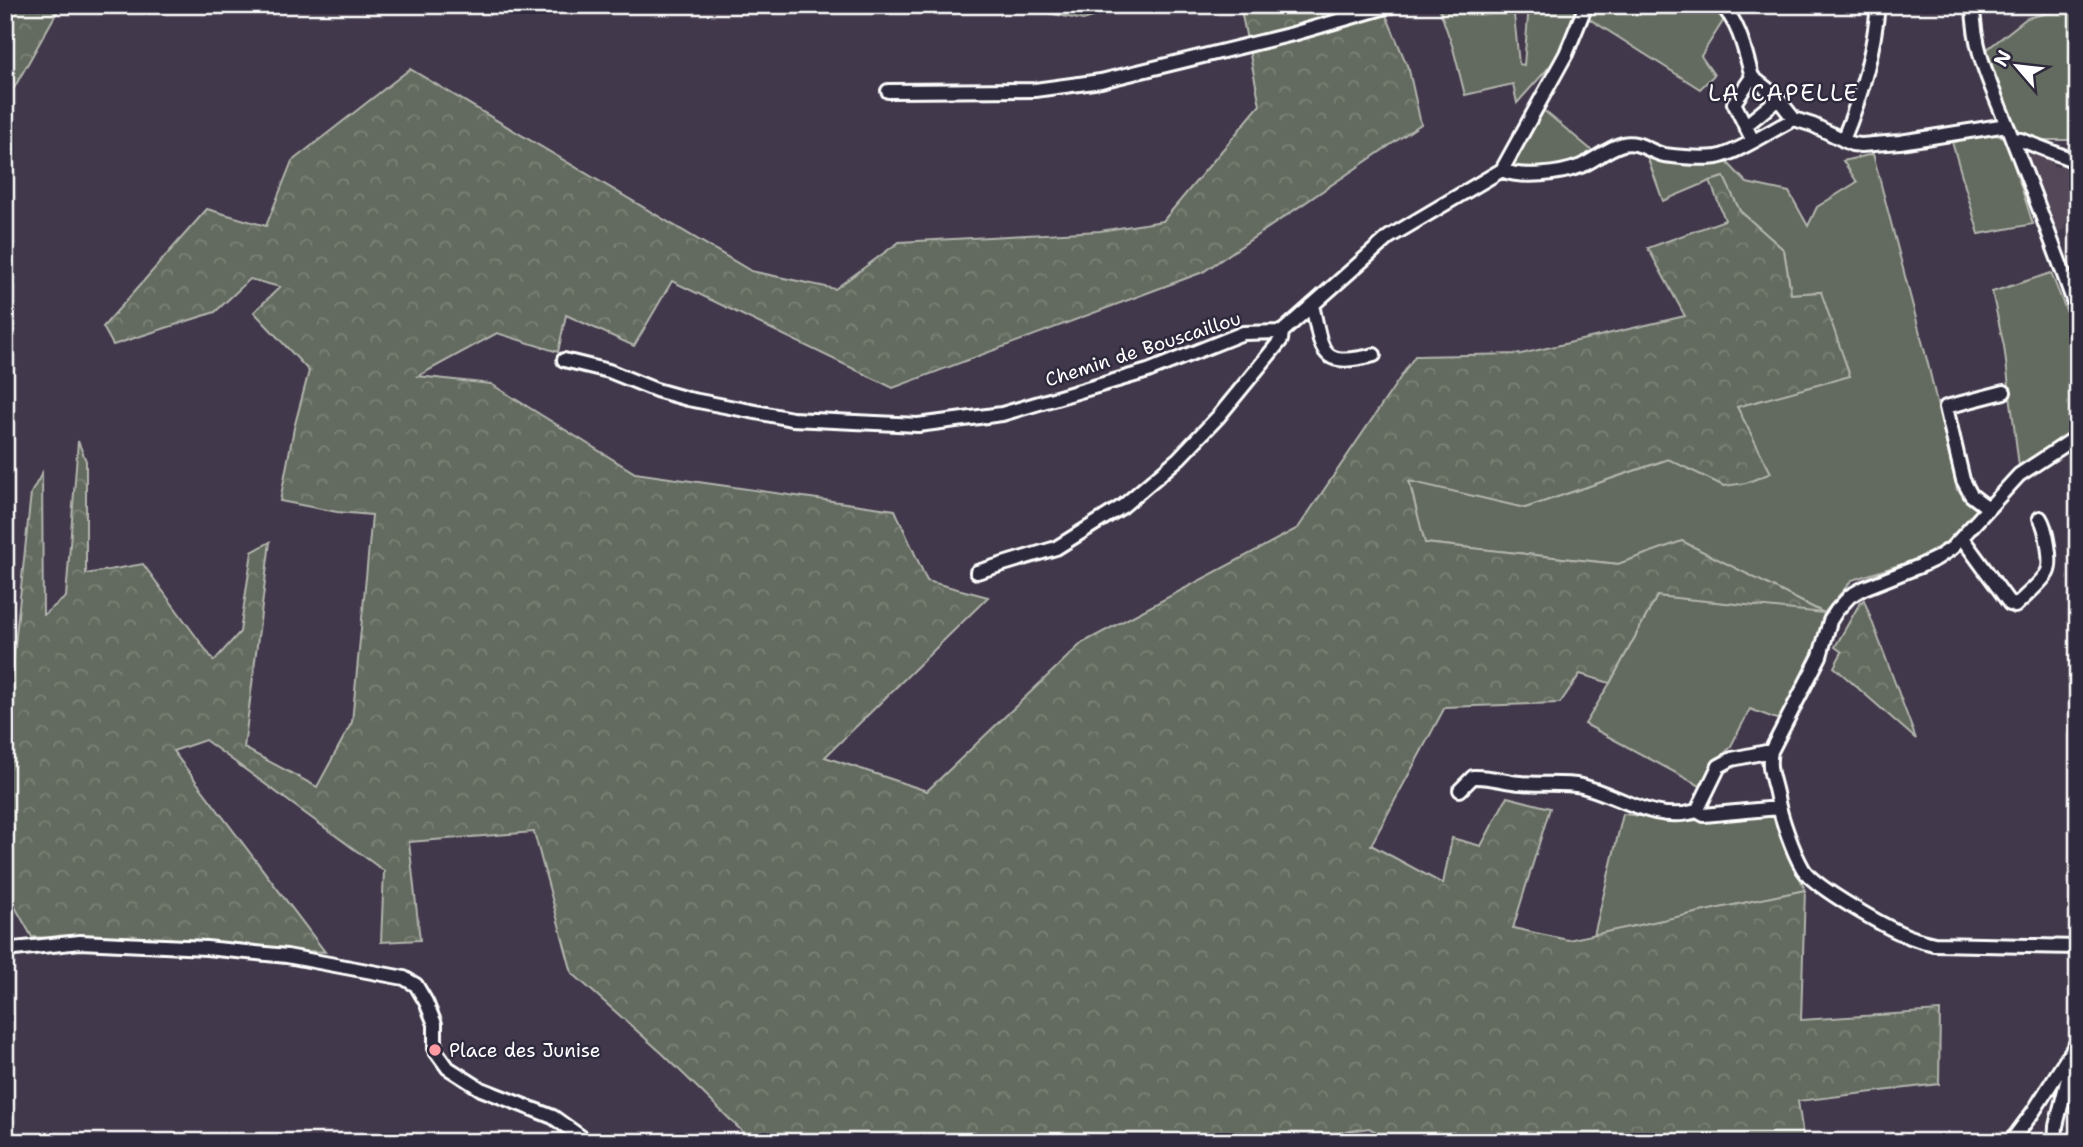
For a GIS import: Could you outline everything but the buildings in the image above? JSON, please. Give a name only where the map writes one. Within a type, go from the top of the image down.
[{"type":"street","points":[[888,91],[1035,90],[1101,80],[1293,34],[1393,5]]},
{"type":"street","points":[[977,572],[1056,548],[1123,506],[1179,458],[1218,417],[1281,340],[1282,332],[1312,305],[1389,237],[1502,170],[1566,54],[1586,5]]},
{"type":"street","points":[[1721,5],[1731,15],[1744,46],[1752,77],[1778,99],[1794,119],[1852,144],[1900,142],[2007,125]]},
{"type":"street","points":[[1843,140],[1870,63],[1878,5]]},
{"type":"street","points":[[1973,5],[1973,26],[1982,64],[2078,314]]},
{"type":"street","points":[[1752,77],[1734,103],[1753,141]]},
{"type":"street","points":[[1745,126],[1778,99]]},
{"type":"street","points":[[1502,170],[1511,174],[1530,175],[1578,167],[1621,144],[1630,143],[1661,154],[1719,157],[1794,119]]},
{"type":"street","points":[[2012,139],[2078,162]]},
{"type":"street","points":[[1312,305],[1322,350],[1328,355],[1341,360],[1374,355]]},
{"type":"street","name":"Chemin de Bouscaillou","points":[[564,360],[609,371],[656,390],[688,399],[792,419],[918,425],[1003,414],[1148,371],[1243,333],[1282,332]]},
{"type":"street","points":[[1988,508],[1971,495],[1963,481],[1946,407],[2004,392]]},
{"type":"street","points":[[2078,436],[2019,475],[1962,538],[1937,558],[1850,596],[1830,621],[1820,656],[1771,751],[1769,760],[1778,808],[1803,870],[1815,883],[1895,931],[1934,944],[2078,947]]},
{"type":"street","points":[[1962,538],[2010,604],[2015,606],[2047,573],[2049,565],[2045,526],[2040,518]]},
{"type":"street","points":[[1698,811],[1719,766],[1732,758],[1771,751]]},
{"type":"street","points":[[1460,790],[1473,777],[1486,776],[1518,783],[1580,786],[1659,813],[1687,814],[1698,811],[1704,815],[1778,808]]},
{"type":"street","points":[[11,950],[80,942],[206,948],[287,956],[404,978],[416,985],[426,1002],[435,1024],[435,1050],[448,1068],[481,1089],[553,1117],[588,1142]]},
{"type":"street","points":[[2008,1142],[2015,1136],[2078,1041]]},
{"type":"street","points":[[2055,1142],[2056,1126],[2078,1041]]},
{"type":"street","points":[[2050,1085],[2064,1092]]},
{"type":"shaded area","points":[[2034,149],[2051,156],[2053,166],[2059,167],[2062,160],[2078,167],[2078,222],[2073,220],[2064,224],[2066,229],[2055,233],[2025,159]]},
{"type":"green space","points":[[5,5],[61,5],[14,88],[5,94]]},
{"type":"green space","points":[[1007,5],[1133,5],[1083,20]]},
{"type":"green space","points":[[1240,5],[1382,5],[1409,70],[1421,124],[1203,272],[893,388],[672,281],[634,346],[566,315],[558,352],[497,333],[418,376],[491,384],[635,473],[895,510],[927,581],[988,597],[825,757],[927,791],[1082,643],[1298,528],[1415,356],[1521,354],[1685,316],[1648,248],[1725,220],[1710,181],[1724,177],[1740,211],[1784,250],[1791,294],[1821,292],[1850,376],[1737,407],[1771,473],[1746,483],[1724,486],[1668,459],[1525,508],[1409,481],[1425,543],[1618,564],[1682,541],[1824,613],[1657,596],[1610,683],[1580,674],[1560,703],[1445,707],[1371,845],[1443,884],[1452,838],[1481,846],[1507,797],[1550,808],[1513,928],[1568,940],[1805,890],[1801,1020],[1940,1011],[1939,1084],[1798,1101],[1804,1142],[1395,1142],[1369,1128],[1284,1142],[753,1142],[663,1054],[572,973],[534,832],[409,842],[420,940],[381,942],[384,871],[205,740],[173,751],[325,952],[32,937],[5,889],[5,739],[31,493],[42,473],[43,615],[66,597],[78,441],[86,461],[86,574],[143,564],[214,661],[240,632],[252,552],[270,542],[244,748],[317,787],[352,722],[372,515],[337,512],[280,501],[294,428],[309,371],[254,312],[280,287],[250,279],[215,312],[113,345],[103,327],[207,209],[266,226],[292,161],[410,69],[751,271],[835,289],[899,242],[1100,231],[1163,221],[1260,105]]},
{"type":"green space","points":[[1438,5],[1513,5],[1519,64],[1524,65],[1529,5],[1580,5],[1552,64],[1517,103],[1513,84],[1465,95]]},
{"type":"green space","points":[[1592,5],[1713,5],[1725,18],[1701,56],[1714,75],[1700,89],[1588,18]]},
{"type":"green space","points":[[2078,6],[2078,140],[2041,140],[2019,133],[1985,51],[2027,18]]},
{"type":"green space","points":[[1542,109],[1595,153],[1566,164],[1542,169],[1521,169],[1513,166],[1514,159]]},
{"type":"green space","points":[[1990,134],[2006,140],[2033,224],[1979,234],[1952,142]]},
{"type":"green space","points":[[1873,154],[1928,364],[1957,490],[1980,507],[1946,542],[1921,558],[1852,580],[1824,613],[1816,645],[1779,720],[1750,709],[1730,748],[1712,764],[1702,787],[1585,724],[1657,596],[1822,612],[1682,541],[1619,564],[1424,543],[1409,480],[1525,508],[1669,459],[1724,486],[1770,473],[1737,407],[1821,292],[1791,294],[1784,250],[1740,211],[1724,178],[1710,181],[1663,201],[1647,156],[1725,160],[1747,183],[1789,192],[1808,226],[1817,207],[1857,182],[1843,161]]},
{"type":"green space","points":[[2051,273],[2078,340],[2078,429],[2019,466],[2004,346],[1992,292]]},
{"type":"green space","points":[[1864,600],[1916,739],[1834,667],[1842,652],[1835,647]]},
{"type":"green space","points":[[1623,814],[1687,821],[1766,814],[1775,817],[1805,890],[1594,935]]},
{"type":"place","name":"Place des Junise","points":[[435,1050]]},
{"type":"district","name":"LA CAPELLE","points":[[1784,93]]}]
